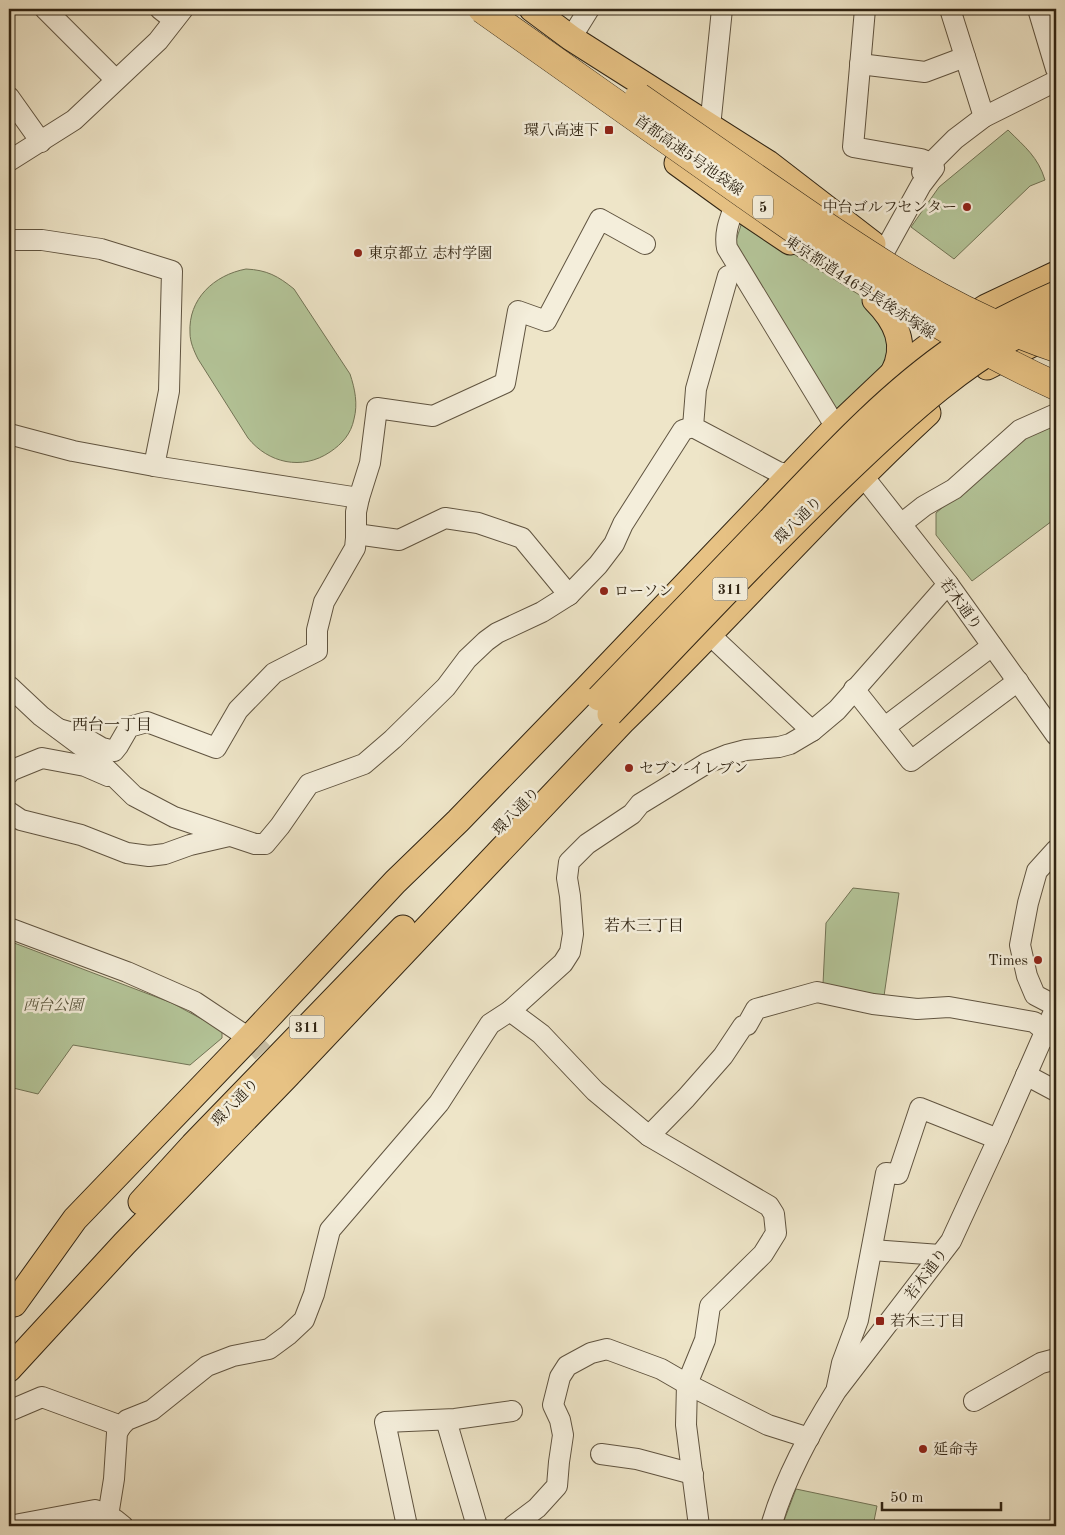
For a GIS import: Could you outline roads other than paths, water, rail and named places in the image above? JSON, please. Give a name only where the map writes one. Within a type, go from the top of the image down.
[{"type":"highway","name":"首都高速5号池袋線","points":[[482,9],[832,256],[953,333],[1056,386]]},
{"type":"highway","name":"首都高速5号池袋線","points":[[513,9],[843,239],[884,265],[931,293],[1005,329],[1055,333]]},
{"type":"main road","name":"東京都道446号長後赤塚線","points":[[466,9],[735,205],[875,300],[990,365]]},
{"type":"main road","points":[[532,9],[571,38],[768,163],[884,252],[945,288],[1014,320],[1055,333]]},
{"type":"main road","points":[[9,1368],[282,1073],[475,840],[605,705],[789,475],[893,373],[986,307],[1056,274]]},
{"type":"main road","name":"環八通り","points":[[9,1344],[475,840],[605,705],[830,458],[880,408],[956,348],[1008,317],[1056,294]]},
{"type":"main road","points":[[875,300],[889,316],[898,335],[900,356],[893,373]]},
{"type":"main road","points":[[475,840],[542,744],[605,705],[710,635],[863,476],[943,399],[990,365],[1055,333]]},
{"type":"main road","name":"環八通り","points":[[605,705],[896,424],[930,395],[1004,343],[1055,333]]},
{"type":"main road","points":[[11,1307],[76,1219],[395,882],[475,840],[556,780],[605,705]]},
{"type":"main road","name":"環八通り","points":[[11,1307],[184,1129],[385,917],[475,840]]},
{"type":"street","points":[[46,9],[115,80]]},
{"type":"street","points":[[571,38],[589,9]]},
{"type":"street","points":[[710,127],[722,9]]},
{"type":"street","points":[[865,9],[853,147],[921,159],[931,163],[934,168],[921,185],[884,252]]},
{"type":"street","points":[[950,9],[984,117]]},
{"type":"street","points":[[1038,9],[1056,68]]},
{"type":"street","points":[[9,160],[74,120],[158,41],[172,13]]},
{"type":"street","points":[[860,64],[925,72],[965,57]]},
{"type":"street","points":[[899,204],[915,181],[931,163],[956,139],[984,117],[1056,81]]},
{"type":"street","points":[[9,98],[41,142]]},
{"type":"street","name":"若木通り","points":[[735,205],[726,230],[727,248],[836,427],[863,476],[948,584],[1056,735]]},
{"type":"street","points":[[59,729],[80,735],[102,748],[114,751],[129,728],[147,722],[216,748],[238,710],[274,673],[316,651],[317,630],[324,602],[355,548],[356,512],[370,463],[376,408],[433,416],[505,383],[518,311],[546,321],[600,219],[645,244]]},
{"type":"street","points":[[9,240],[42,240],[101,249],[172,271],[169,391],[154,466]]},
{"type":"street","points":[[693,428],[696,389],[728,276]]},
{"type":"street","points":[[990,365],[1056,394]]},
{"type":"street","points":[[901,524],[924,506],[954,489],[1020,430],[1056,414]]},
{"type":"street","points":[[9,686],[41,716],[88,750],[134,796],[174,817],[255,844],[265,844],[309,784],[364,764],[393,739],[446,687],[466,659],[486,642],[497,633],[542,612],[569,595],[598,565],[614,544],[623,524],[683,430],[693,428],[778,472],[789,475],[829,511]]},
{"type":"street","points":[[9,434],[73,451],[154,466],[359,498]]},
{"type":"street","points":[[356,534],[399,540],[444,518],[478,523],[522,538],[569,595]]},
{"type":"street","points":[[115,1521],[114,1479],[117,1433],[121,1426],[127,1420],[152,1410],[207,1366],[233,1356],[269,1349],[304,1320],[314,1294],[330,1230],[439,1103],[490,1024],[510,1012],[563,964],[570,952],[572,934],[567,878],[569,862],[587,844],[632,814],[640,804],[706,763],[746,750],[790,744],[812,731],[837,710],[948,584]]},
{"type":"street","points":[[710,635],[812,731]]},
{"type":"street","points":[[885,728],[992,646]]},
{"type":"street","points":[[854,689],[911,760],[1018,681]]},
{"type":"street","points":[[9,773],[42,758],[86,766],[120,781]]},
{"type":"street","points":[[9,812],[21,820],[81,835],[127,853],[149,856],[164,854],[230,836]]},
{"type":"street","points":[[1056,850],[1037,871],[1028,903],[1020,945],[1027,976],[1035,996],[1056,1006]]},
{"type":"street","points":[[9,928],[127,972],[195,1002],[249,1038]]},
{"type":"street","points":[[649,1136],[723,1056],[743,1026],[747,1025],[756,1009],[817,992],[873,1004],[917,1009],[949,1007],[1034,1022],[1051,1035]]},
{"type":"street","name":"若木通り","points":[[772,1526],[777,1507],[789,1477],[836,1391],[951,1241],[1026,1076],[1051,1035],[1056,1006]]},
{"type":"street","points":[[510,1012],[541,1034],[595,1091],[649,1136],[769,1206],[774,1214],[776,1232],[763,1254],[710,1306],[705,1340],[687,1384],[686,1425],[699,1526]]},
{"type":"street","points":[[1026,1076],[1056,1091]]},
{"type":"street","points":[[836,1391],[842,1363],[858,1320],[886,1173],[898,1174],[920,1108],[998,1140]]},
{"type":"street","points":[[872,1250],[940,1255]]},
{"type":"street","points":[[513,1526],[537,1508],[557,1486],[563,1435],[560,1420],[553,1405],[560,1376],[567,1366],[591,1353],[607,1349],[661,1369],[768,1425],[809,1438]]},
{"type":"street","points":[[974,1401],[1040,1363],[1056,1359]]},
{"type":"street","points":[[9,1410],[42,1397],[121,1426]]},
{"type":"street","points":[[407,1526],[385,1422],[446,1420],[512,1411]]},
{"type":"street","points":[[446,1420],[477,1526]]},
{"type":"street","points":[[601,1454],[637,1459],[693,1474]]},
{"type":"street","points":[[12,1526],[95,1510],[100,1511],[115,1521]]},
{"type":"tunnel","points":[[249,1038],[279,1070]]},
{"type":"place","name":"環八高速下","points":[[609,130]]},
{"type":"place","name":"中台ゴルフセンター","points":[[967,207]]},
{"type":"place","name":"東京都立 志村学園","points":[[358,253]]},
{"type":"place","name":"ローソン","points":[[604,591]]},
{"type":"place","name":"セブン-イレブン","points":[[629,768]]},
{"type":"place","name":"Times","points":[[1038,960]]},
{"type":"place","name":"若木三丁目","points":[[880,1321]]},
{"type":"place","name":"延命寺","points":[[923,1449]]},
{"type":"district","name":"西台一丁目","points":[[112,724]]},
{"type":"district","name":"若木三丁目","points":[[644,925]]},
{"type":"park label","name":"西台公園","points":[[53,1005]]}]
